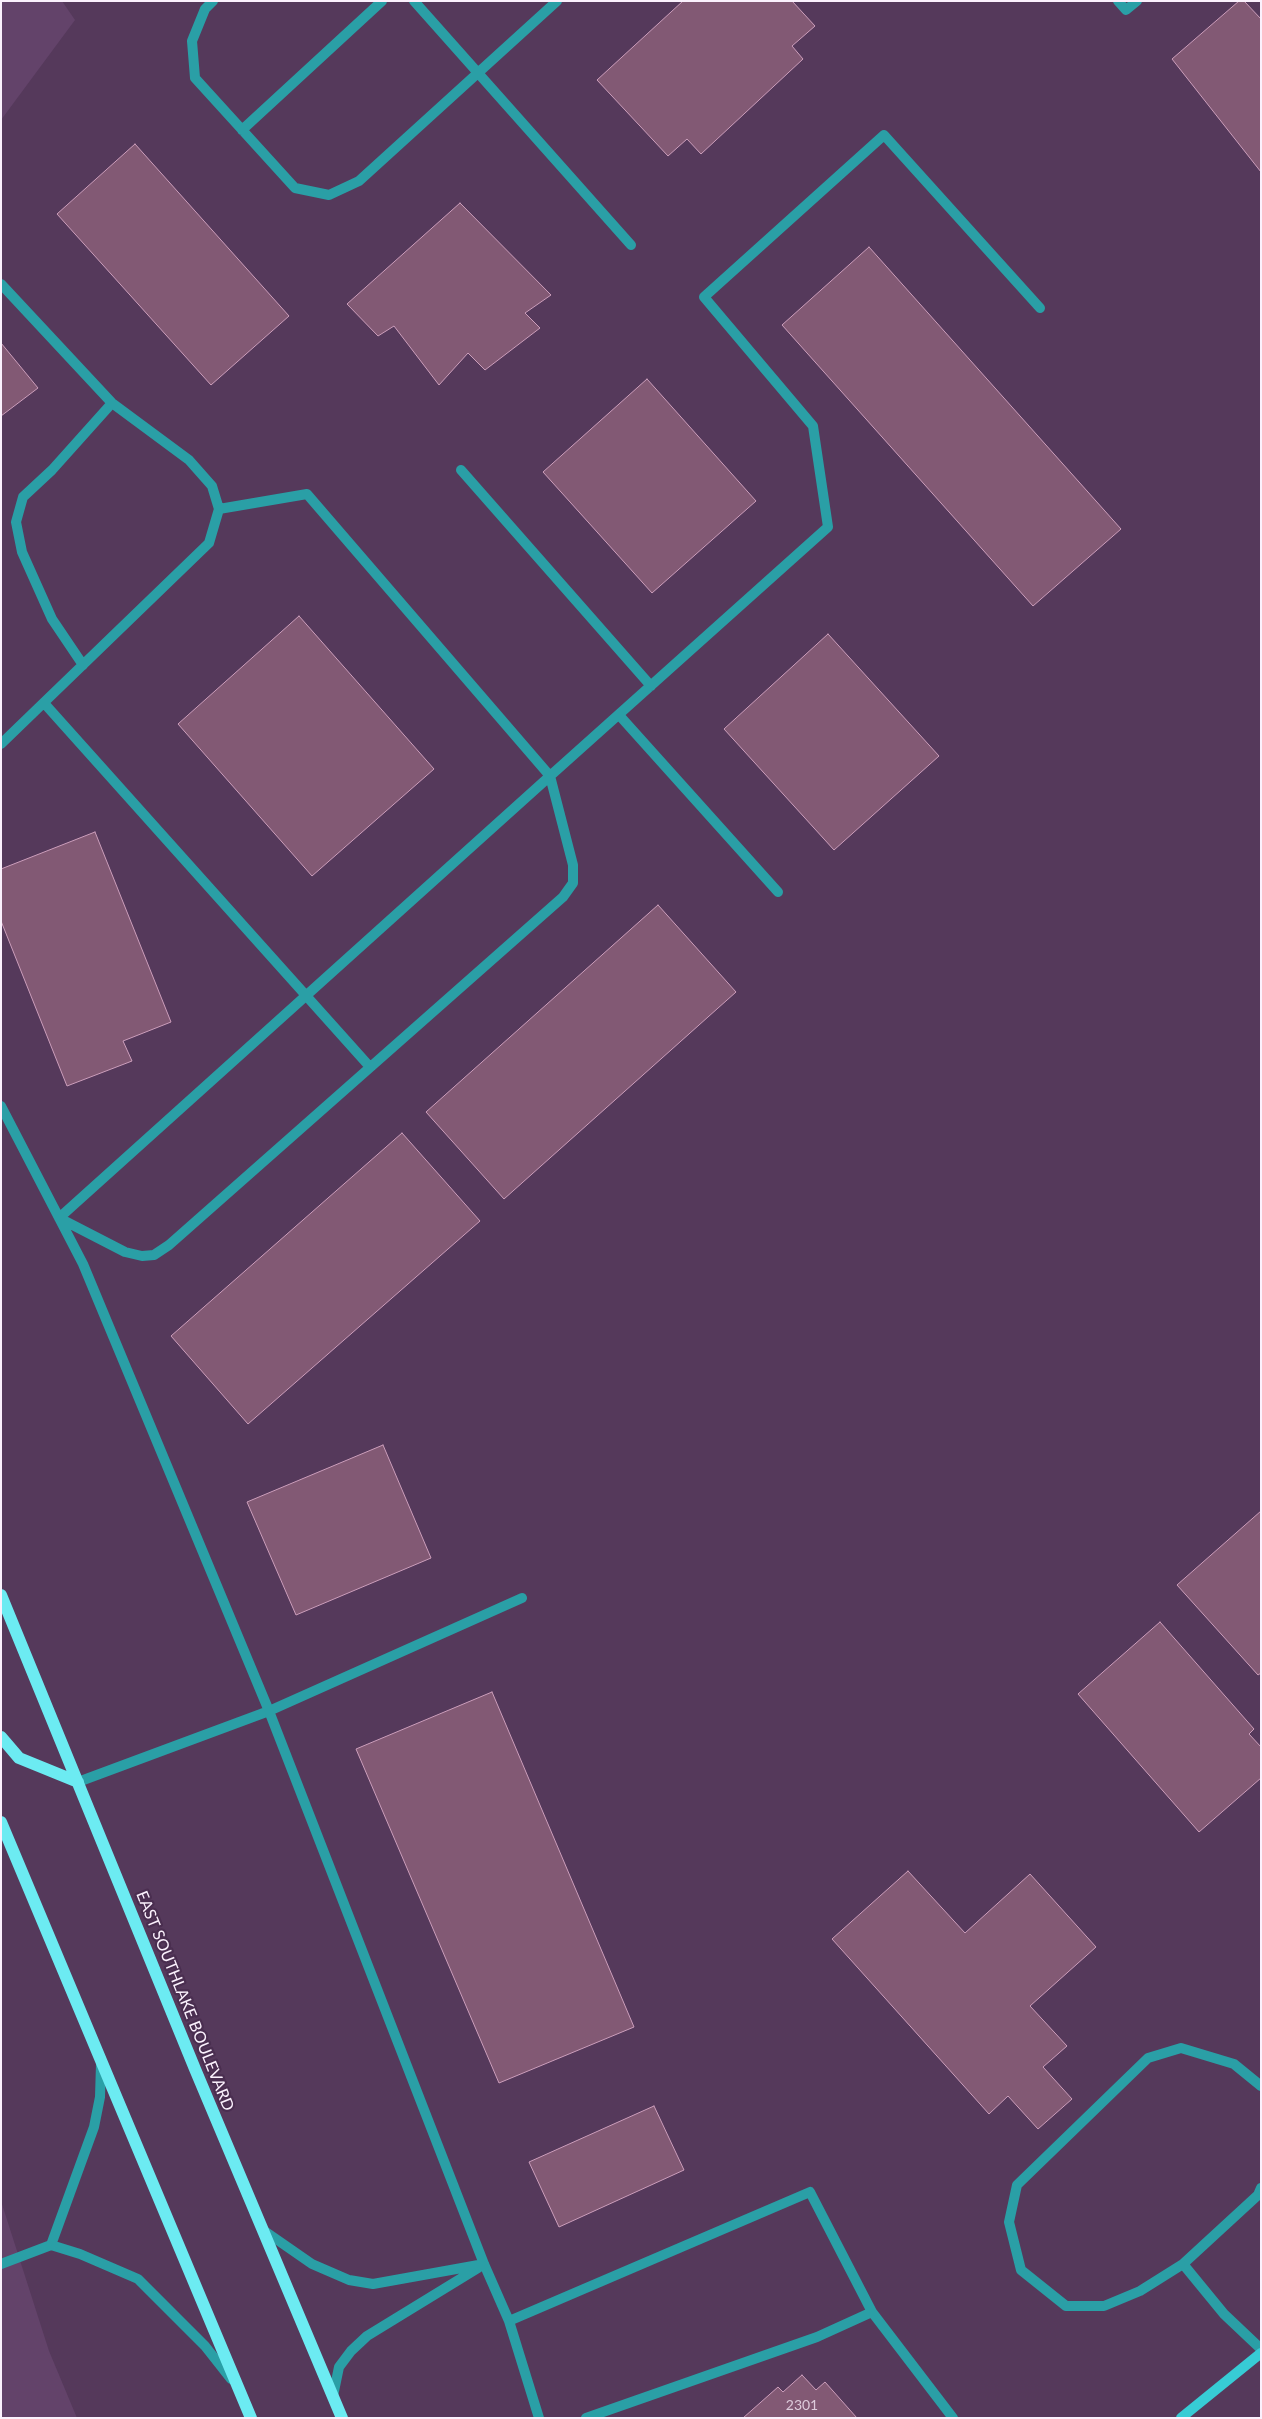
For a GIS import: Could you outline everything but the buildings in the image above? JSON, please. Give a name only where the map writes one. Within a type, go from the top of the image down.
[{"type":"main road","name":"EAST SOUTHLAKE BOULEVARD","points":[[1,1595],[342,2418]]},
{"type":"main road","points":[[1,1737],[19,1758],[78,1782]]},
{"type":"main road","points":[[1,1822],[251,2418]]},
{"type":"main road","points":[[1181,2418],[1261,2353]]},
{"type":"lane","points":[[213,1],[205,9],[192,41],[195,78],[295,188],[329,195],[359,181],[556,1]]},
{"type":"lane","points":[[242,130],[382,1]]},
{"type":"lane","points":[[414,1],[631,245]]},
{"type":"lane","points":[[1118,1],[1126,10],[1137,1]]},
{"type":"lane","points":[[59,1218],[828,527],[812,426],[704,297],[884,134],[1040,308]]},
{"type":"lane","points":[[1,284],[112,403],[189,460],[212,486],[219,509],[209,543],[1,744]]},
{"type":"lane","points":[[83,665],[52,619],[22,552],[16,522],[23,497],[52,470],[112,403]]},
{"type":"lane","points":[[461,470],[651,686]]},
{"type":"lane","points":[[59,1218],[126,1252],[142,1256],[154,1254],[169,1245],[563,897],[573,883],[573,865],[550,776],[307,494],[219,509]]},
{"type":"lane","points":[[44,703],[370,1067]]},
{"type":"lane","points":[[619,715],[778,892]]},
{"type":"lane","points":[[1,1106],[83,1264],[269,1711],[484,2264],[509,2321],[538,2418]]},
{"type":"lane","points":[[78,1782],[269,1711],[522,1598]]},
{"type":"lane","points":[[1261,2086],[1234,2064],[1181,2048],[1148,2058],[1018,2185],[1009,2222],[1021,2270],[1066,2306],[1104,2306],[1140,2291],[1184,2264],[1258,2195],[1261,2188]]},
{"type":"lane","points":[[51,2245],[94,2127],[100,2097],[101,2062]]},
{"type":"lane","points":[[509,2321],[810,2192],[872,2312],[953,2418]]},
{"type":"lane","points":[[263,2230],[312,2264],[349,2280],[373,2284],[484,2264]]},
{"type":"lane","points":[[1,2264],[51,2245],[80,2254],[138,2279],[206,2346],[238,2387]]},
{"type":"lane","points":[[333,2396],[339,2367],[351,2351],[367,2336],[484,2264]]},
{"type":"lane","points":[[1184,2264],[1224,2314],[1261,2349]]},
{"type":"lane","points":[[586,2418],[817,2337],[872,2312]]},
{"type":"shaded area","points":[[1,1],[62,1],[75,20],[1,120]]},
{"type":"shaded area","points":[[1,2201],[49,2351],[77,2418],[1,2418]]}]
